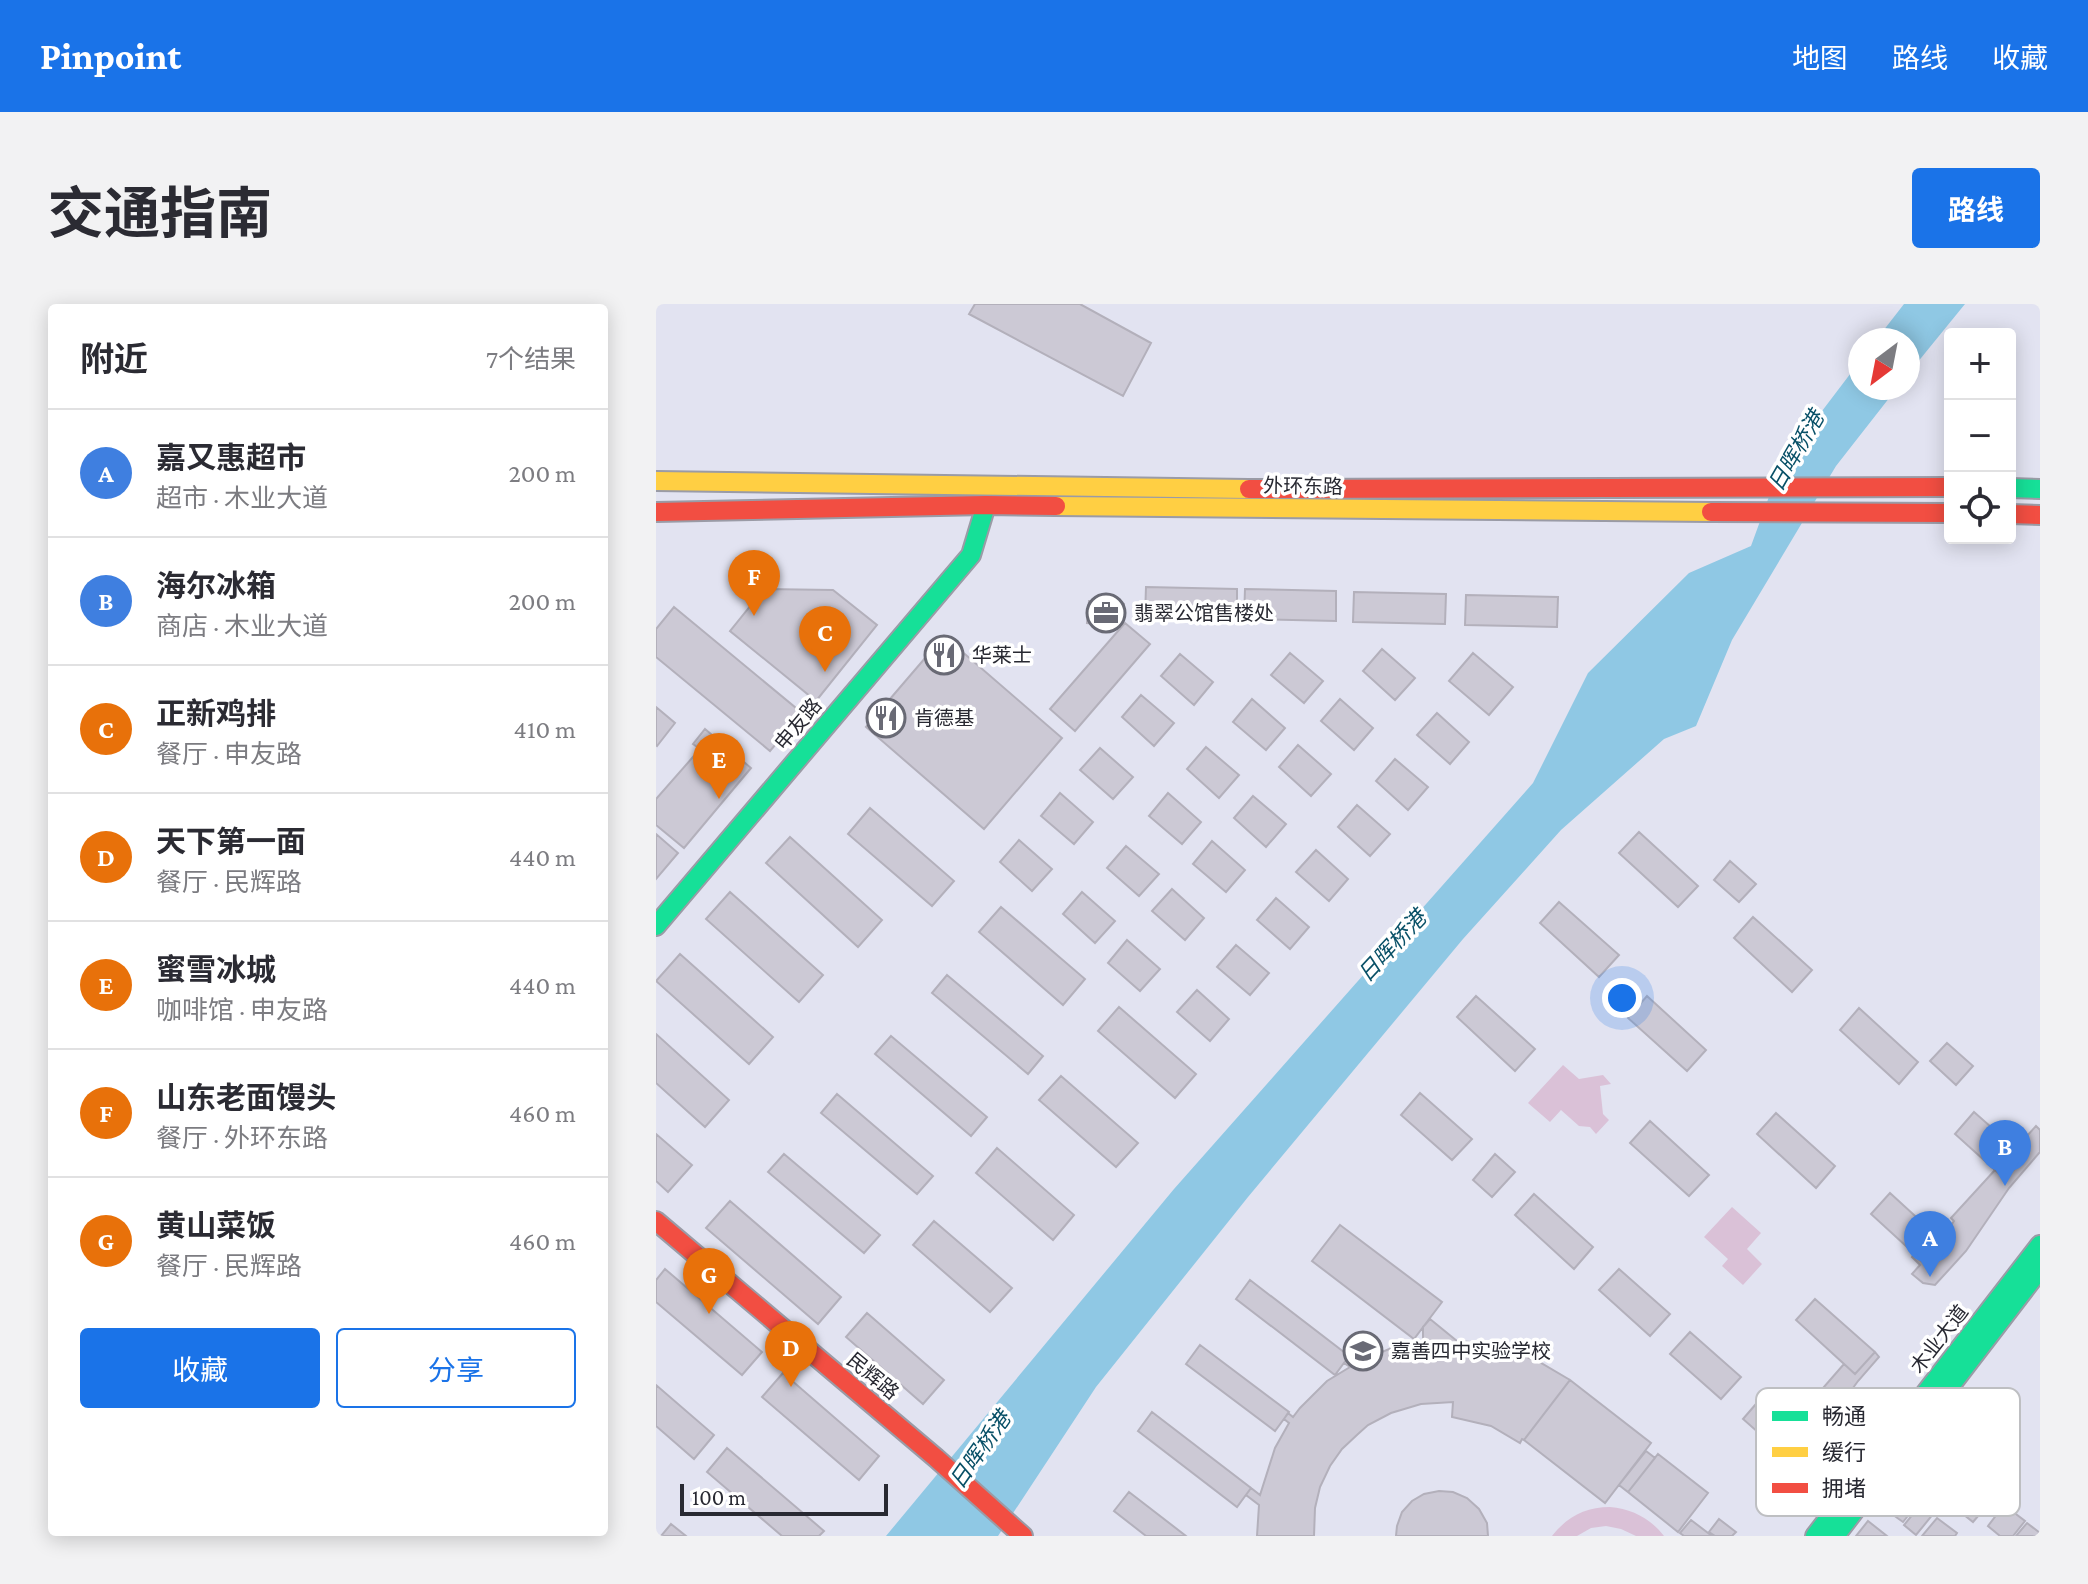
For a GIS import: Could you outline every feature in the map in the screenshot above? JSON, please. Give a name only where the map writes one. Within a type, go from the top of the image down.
[{"type":"main road","name":"外环东路","points":[[656,481],[1232,489],[1944,487]]},
{"type":"main road","points":[[2016,488],[2040,489]]},
{"type":"main road","name":"外环东路","points":[[656,512],[986,505],[1944,513]]},
{"type":"main road","name":"申友路","points":[[656,926],[971,555],[986,505]]},
{"type":"main road","points":[[2016,514],[2040,515]]},
{"type":"main road","name":"民辉路","points":[[656,1221],[936,1458],[1023,1536]]},
{"type":"main road","name":"木业大道","points":[[1929,1388],[2040,1245]]},
{"type":"main road","name":"木业大道","points":[[1949,1388],[2040,1269]]},
{"type":"main road","name":"木业大道","points":[[1815,1536],[1830,1516]]},
{"type":"main road","name":"木业大道","points":[[1835,1536],[1850,1516]]},
{"type":"shaded area","points":[[1563,1065],[1579,1079],[1603,1075],[1611,1084],[1600,1086],[1603,1114],[1609,1120],[1596,1134],[1590,1127],[1579,1126],[1561,1110],[1550,1122],[1528,1103]]},
{"type":"shaded area","points":[[1732,1207],[1761,1233],[1747,1249],[1762,1264],[1743,1285],[1722,1266],[1728,1259],[1704,1237]]},
{"type":"shaded area","points":[[1610,1507],[1640,1516],[1664,1536],[1636,1536],[1606,1526],[1591,1528],[1577,1536],[1552,1536],[1577,1514]]},
{"type":"water","points":[[1904,304],[1965,304],[1920,359],[1920,328],[1885,328]]},
{"type":"water","name":"日晖桥港","points":[[1848,377],[1848,400],[1888,400],[1836,466],[1732,640],[1696,726],[1664,739],[1561,830],[1463,939],[1248,1197],[1096,1387],[998,1536],[886,1536],[1174,1189],[1533,783],[1588,673],[1689,573],[1751,546],[1778,472]]},
{"type":"building","points":[[975,304],[1080,304],[1151,343],[1123,396],[969,314]]},
{"type":"building","points":[[1146,587],[1237,589],[1237,619],[1145,617]]},
{"type":"building","points":[[764,589],[833,590],[877,625],[816,701],[730,631]]},
{"type":"building","points":[[1245,589],[1336,591],[1336,621],[1244,619]]},
{"type":"building","points":[[1354,592],[1446,594],[1445,624],[1353,622]]},
{"type":"building","points":[[1466,595],[1558,597],[1557,627],[1465,625]]},
{"type":"building","name":"翡翠公馆售楼处","points":[[1089,601],[1124,604],[1122,626],[1087,623]]},
{"type":"building","points":[[674,607],[802,713],[770,751],[656,657],[656,629]]},
{"type":"building","points":[[1125,623],[1150,644],[1075,731],[1050,709]]},
{"type":"building","points":[[944,636],[1062,738],[984,829],[866,727]]},
{"type":"building","points":[[1382,649],[1415,678],[1395,700],[1363,671]]},
{"type":"building","points":[[1290,653],[1323,681],[1304,703],[1271,675]]},
{"type":"building","points":[[1473,653],[1513,687],[1489,715],[1449,681]]},
{"type":"building","points":[[1180,654],[1213,682],[1194,705],[1161,676]]},
{"type":"building","points":[[1141,695],[1174,723],[1154,746],[1122,717]]},
{"type":"building","points":[[1252,699],[1285,728],[1266,750],[1233,722]]},
{"type":"building","points":[[1340,699],[1373,728],[1354,750],[1321,721]]},
{"type":"building","points":[[656,707],[675,723],[657,746],[656,745]]},
{"type":"building","points":[[1437,713],[1469,742],[1450,764],[1417,735]]},
{"type":"building","points":[[705,729],[751,768],[684,848],[656,825],[656,799],[700,749],[693,744]]},
{"type":"building","points":[[1298,745],[1331,774],[1311,796],[1279,767]]},
{"type":"building","points":[[1206,747],[1239,775],[1219,798],[1187,769]]},
{"type":"building","points":[[1100,748],[1133,777],[1113,799],[1080,770]]},
{"type":"building","points":[[1395,759],[1428,787],[1408,810],[1376,781]]},
{"type":"building","points":[[1060,793],[1093,822],[1074,844],[1041,816]]},
{"type":"building","points":[[1168,793],[1201,822],[1182,844],[1149,816]]},
{"type":"building","points":[[1253,796],[1286,824],[1266,847],[1234,818]]},
{"type":"building","points":[[1357,805],[1390,834],[1370,856],[1338,827]]},
{"type":"building","points":[[870,808],[954,881],[932,906],[848,834]]},
{"type":"building","points":[[1639,832],[1698,886],[1678,907],[1619,853]]},
{"type":"building","points":[[656,834],[678,853],[656,879]]},
{"type":"building","points":[[790,837],[882,920],[858,947],[766,863]]},
{"type":"building","points":[[1019,840],[1052,869],[1032,891],[1000,862]]},
{"type":"building","points":[[1212,841],[1245,870],[1226,892],[1193,864]]},
{"type":"building","points":[[1126,846],[1159,874],[1139,896],[1107,868]]},
{"type":"building","points":[[1316,850],[1348,879],[1329,901],[1296,872]]},
{"type":"building","points":[[1730,861],[1756,884],[1739,902],[1714,880]]},
{"type":"building","points":[[1172,889],[1204,918],[1185,940],[1152,911]]},
{"type":"building","points":[[730,892],[823,975],[799,1002],[706,919]]},
{"type":"building","points":[[1082,892],[1115,921],[1095,943],[1063,914]]},
{"type":"building","points":[[1276,898],[1309,927],[1290,949],[1257,920]]},
{"type":"building","points":[[1559,902],[1619,955],[1599,977],[1540,923]]},
{"type":"building","points":[[1001,907],[1085,979],[1063,1005],[979,932]]},
{"type":"building","points":[[1753,917],[1812,970],[1792,992],[1734,938]]},
{"type":"building","points":[[1127,940],[1160,969],[1140,991],[1108,963]]},
{"type":"building","points":[[1236,945],[1269,973],[1250,995],[1217,967]]},
{"type":"building","points":[[680,954],[773,1037],[749,1064],[656,981]]},
{"type":"building","points":[[947,975],[1043,1056],[1028,1074],[932,993]]},
{"type":"building","points":[[1197,990],[1229,1019],[1210,1041],[1177,1012]]},
{"type":"building","points":[[1476,996],[1535,1049],[1515,1071],[1457,1017]]},
{"type":"building","points":[[1647,996],[1706,1050],[1687,1071],[1628,1018]]},
{"type":"building","points":[[1119,1007],[1196,1074],[1175,1098],[1098,1031]]},
{"type":"building","points":[[1859,1008],[1918,1062],[1899,1084],[1840,1030]]},
{"type":"building","points":[[656,1034],[729,1100],[705,1127],[656,1083]]},
{"type":"building","points":[[891,1036],[987,1117],[971,1136],[875,1054]]},
{"type":"building","points":[[1947,1043],[1973,1066],[1956,1085],[1930,1061]]},
{"type":"building","points":[[1061,1076],[1138,1143],[1116,1167],[1039,1100]]},
{"type":"building","points":[[1420,1093],[1472,1139],[1452,1160],[1401,1115]]},
{"type":"building","points":[[837,1094],[933,1176],[917,1194],[821,1113]]},
{"type":"building","points":[[1974,1112],[2025,1157],[2005,1179],[1955,1134]]},
{"type":"building","points":[[1776,1113],[1835,1166],[1816,1188],[1757,1134]]},
{"type":"building","points":[[1650,1121],[1709,1175],[1689,1196],[1630,1143]]},
{"type":"building","points":[[2036,1126],[2040,1130],[2040,1152],[2009,1188],[1966,1251],[1935,1285],[1923,1283],[1912,1274],[1920,1265],[1912,1257],[1914,1254],[1930,1268],[1949,1247],[1941,1239],[1954,1221],[1951,1218],[1995,1170],[2005,1179],[2025,1157],[2015,1149]]},
{"type":"building","points":[[656,1134],[692,1165],[668,1192],[656,1181]]},
{"type":"building","points":[[997,1148],[1074,1215],[1053,1240],[976,1173]]},
{"type":"building","points":[[784,1154],[880,1235],[864,1253],[768,1172]]},
{"type":"building","points":[[1495,1154],[1515,1172],[1492,1197],[1473,1180]]},
{"type":"building","points":[[1890,1193],[1949,1247],[1930,1268],[1871,1214]]},
{"type":"building","points":[[1534,1194],[1593,1247],[1574,1269],[1515,1215]]},
{"type":"building","points":[[730,1201],[841,1297],[818,1324],[706,1228]]},
{"type":"building","points":[[934,1221],[1012,1288],[990,1312],[913,1245]]},
{"type":"building","points":[[1340,1225],[1442,1302],[1414,1339],[1312,1261]]},
{"type":"building","points":[[665,1269],[762,1352],[742,1375],[656,1302],[656,1280]]},
{"type":"building","points":[[1619,1269],[1670,1314],[1650,1336],[1599,1290]]},
{"type":"building","points":[[1250,1280],[1349,1356],[1335,1375],[1236,1299]]},
{"type":"building","points":[[1815,1299],[1875,1352],[1855,1374],[1796,1320]]},
{"type":"building","points":[[867,1313],[944,1380],[923,1404],[846,1337]]},
{"type":"building","points":[[1430,1319],[1457,1341],[1485,1343],[1507,1349],[1541,1363],[1570,1380],[1520,1443],[1491,1426],[1452,1417],[1453,1402],[1421,1404],[1391,1413],[1368,1425],[1342,1449],[1330,1466],[1315,1508],[1314,1536],[1257,1536],[1259,1505],[1246,1495],[1251,1488],[1260,1495],[1275,1448],[1289,1423],[1284,1419],[1288,1413],[1293,1417],[1327,1381],[1350,1367],[1344,1363],[1348,1358],[1356,1363],[1394,1347],[1423,1342],[1423,1327]]},
{"type":"building","points":[[1690,1332],[1741,1377],[1721,1399],[1670,1354]]},
{"type":"building","points":[[1200,1345],[1289,1412],[1275,1431],[1186,1364]]},
{"type":"building","points":[[1875,1352],[1879,1357],[1853,1388],[1823,1388],[1844,1364],[1855,1374]]},
{"type":"building","points":[[783,1373],[879,1456],[859,1480],[762,1397]]},
{"type":"building","points":[[1570,1380],[1651,1443],[1605,1503],[1524,1440]]},
{"type":"building","points":[[656,1385],[714,1435],[694,1459],[656,1426]]},
{"type":"building","points":[[1756,1404],[1756,1430],[1743,1419]]},
{"type":"building","points":[[1152,1412],[1251,1488],[1237,1507],[1138,1431]]},
{"type":"building","points":[[727,1448],[824,1531],[819,1536],[782,1536],[707,1472]]},
{"type":"building","points":[[1646,1451],[1655,1458],[1628,1492],[1619,1485]]},
{"type":"building","points":[[1658,1454],[1708,1493],[1678,1532],[1628,1492]]},
{"type":"building","points":[[1439,1491],[1453,1492],[1467,1498],[1479,1509],[1487,1523],[1488,1536],[1396,1536],[1402,1512],[1412,1501]]},
{"type":"building","points":[[1129,1492],[1186,1536],[1146,1536],[1114,1511]]},
{"type":"building","points":[[1911,1516],[1932,1516],[1916,1535],[1904,1525]]},
{"type":"building","points":[[1996,1516],[2018,1516],[2025,1521],[2013,1536],[2000,1536],[1988,1526]]},
{"type":"building","points":[[1937,1518],[1957,1533],[1955,1536],[1922,1536]]},
{"type":"building","points":[[1719,1519],[1736,1532],[1732,1536],[1715,1536],[1709,1532]]},
{"type":"building","points":[[1691,1520],[1712,1536],[1684,1536],[1680,1533]]},
{"type":"building","points":[[1868,1521],[1887,1536],[1856,1536]]},
{"type":"building","points":[[2027,1523],[2040,1533],[2040,1536],[2016,1536]]},
{"type":"building","points":[[671,1524],[686,1536],[661,1536]]},
{"type":"traffic: fast","points":[[2016,488],[2040,489]]},
{"type":"traffic: fast","points":[[656,926],[971,555],[986,505]]},
{"type":"traffic: fast","points":[[1929,1388],[2040,1245]]},
{"type":"traffic: fast","points":[[1949,1388],[2040,1269]]},
{"type":"traffic: fast","points":[[1815,1536],[1830,1516]]},
{"type":"traffic: fast","points":[[1835,1536],[1850,1516]]},
{"type":"traffic: slow","points":[[656,481],[1249,489]]},
{"type":"traffic: slow","points":[[1056,506],[1711,512]]},
{"type":"traffic: jam","points":[[1249,489],[1944,487]]},
{"type":"traffic: jam","points":[[656,512],[1056,506]]},
{"type":"traffic: jam","points":[[1711,512],[1944,513]]},
{"type":"traffic: jam","points":[[2016,514],[2040,515]]},
{"type":"traffic: jam","points":[[656,1221],[936,1458],[1023,1536]]},
{"type":"place","name":"翡翠公馆售楼处","points":[[1106,613]]},
{"type":"place","name":"山东老面馒头","points":[[754,616]]},
{"type":"place","name":"华莱士","points":[[944,655]]},
{"type":"place","name":"正新鸡排","points":[[825,672]]},
{"type":"place","name":"肯德基","points":[[886,718]]},
{"type":"place","name":"蜜雪冰城","points":[[719,799]]},
{"type":"place","name":"海尔冰箱","points":[[2005,1186]]},
{"type":"place","name":"嘉又惠超市","points":[[1930,1277]]},
{"type":"place","name":"黄山菜饭","points":[[709,1314]]},
{"type":"place","name":"嘉善四中实验学校","points":[[1363,1351]]},
{"type":"place","name":"天下第一面","points":[[791,1387]]}]
